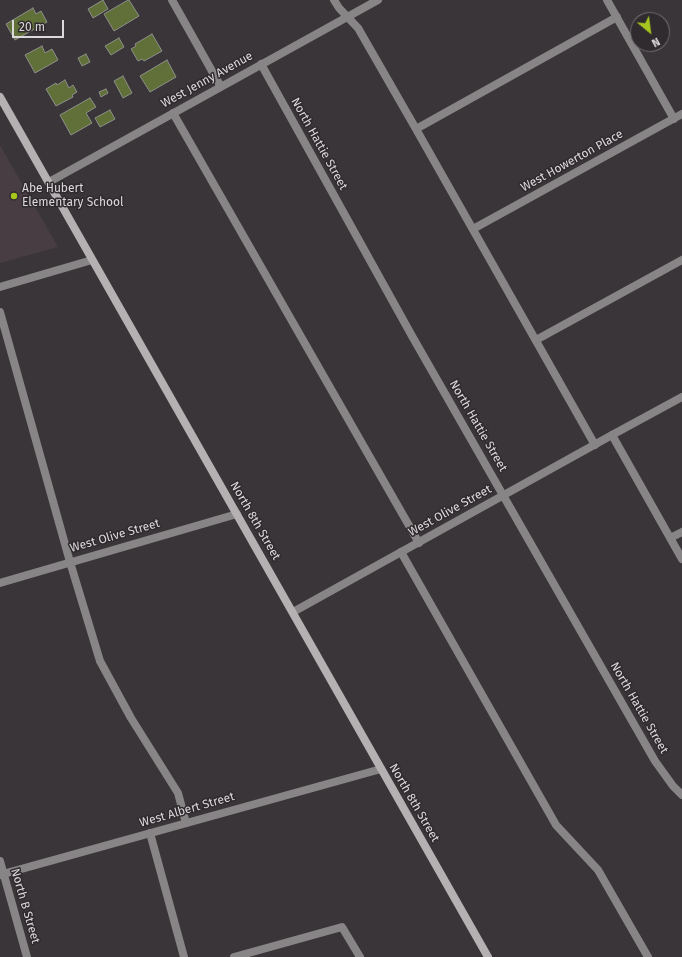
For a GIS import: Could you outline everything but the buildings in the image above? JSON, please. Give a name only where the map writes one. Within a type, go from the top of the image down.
[{"type":"street","points":[[172,0],[221,87]]},
{"type":"street","points":[[334,0],[338,8],[358,28],[474,229],[595,445]]},
{"type":"street","name":"West Jenny Avenue","points":[[49,182],[378,0]]},
{"type":"street","points":[[607,0],[674,119]]},
{"type":"street","points":[[416,129],[617,17]]},
{"type":"street","name":"North Hattie Street","points":[[261,64],[412,336],[655,761],[673,786],[682,795]]},
{"type":"street","name":"North 8th Street","points":[[0,97],[488,957]]},
{"type":"street","points":[[173,113],[419,543]]},
{"type":"street","name":"West Howerton Place","points":[[474,229],[682,114]]},
{"type":"street","points":[[0,287],[92,260]]},
{"type":"street","points":[[536,340],[682,260]]},
{"type":"street","points":[[0,312],[70,562],[100,661],[131,718],[178,793],[186,823]]},
{"type":"street","name":"West Olive Street","points":[[293,612],[682,398]]},
{"type":"street","points":[[612,436],[682,559]]},
{"type":"street","name":"West Olive Street","points":[[0,582],[237,514]]},
{"type":"street","points":[[670,538],[682,532]]},
{"type":"street","points":[[401,552],[556,825],[598,870],[648,957]]},
{"type":"street","name":"West Albert Street","points":[[2,875],[381,769]]},
{"type":"street","points":[[150,833],[184,957]]},
{"type":"street","name":"North B Street","points":[[0,861],[2,875],[27,957]]},
{"type":"street","points":[[234,957],[342,927],[360,957]]},
{"type":"shaded area","name":"Abe Hubert Elementary School","points":[[0,145],[58,247],[0,263]]},
{"type":"place","name":"Abe Hubert Elementary School","points":[[14,196]]}]
